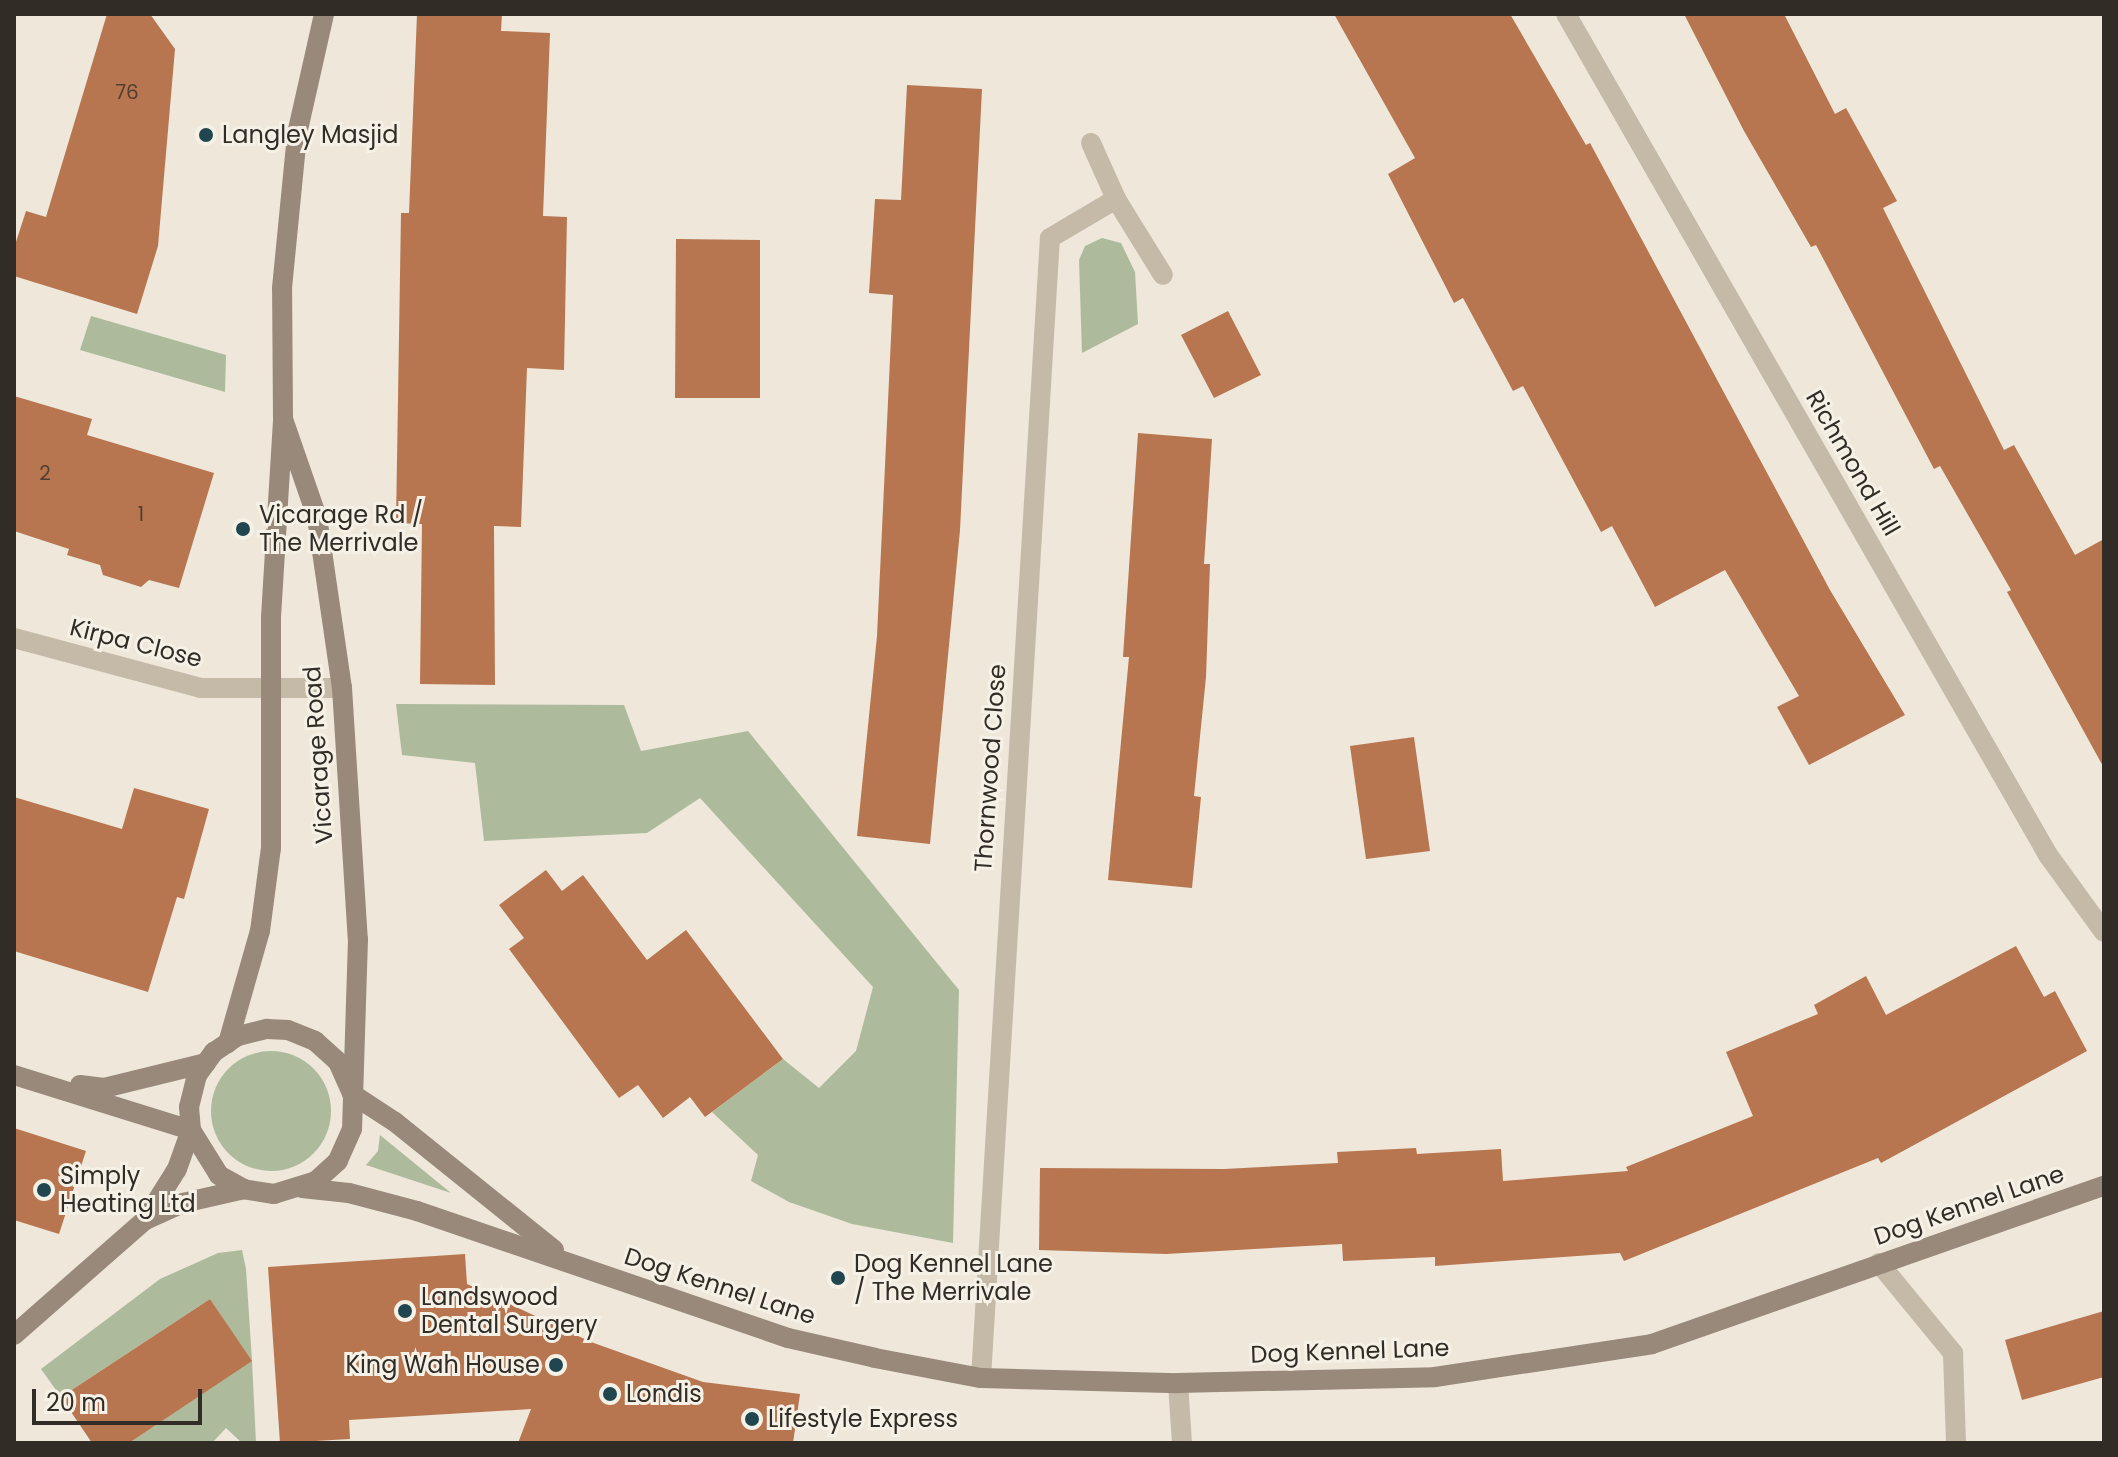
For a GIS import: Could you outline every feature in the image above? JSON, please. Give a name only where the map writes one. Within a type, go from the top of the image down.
[{"type":"main road","name":"Vicarage Road","points":[[228,1043],[260,931],[271,848],[272,688],[283,419],[282,288],[297,134],[324,14]]},
{"type":"main road","name":"Vicarage Road","points":[[145,1220],[183,1203],[244,1189],[274,1194],[302,1188],[338,1161],[352,1129],[358,939],[342,688],[317,517],[283,419]]},
{"type":"main road","name":"Vicarage Road","points":[[14,1335],[145,1220],[177,1169],[191,1130],[189,1107],[206,1063],[228,1043],[267,1029],[288,1030],[315,1041],[338,1062],[352,1094]]},
{"type":"main road","points":[[40,1082],[104,1088],[206,1063]]},
{"type":"main road","points":[[14,1075],[191,1130],[219,1175],[244,1189]]},
{"type":"main road","name":"Dog Kennel Lane","points":[[352,1094],[395,1122],[543,1244],[585,1269]]},
{"type":"main road","name":"Dog Kennel Lane","points":[[302,1188],[349,1193],[417,1211],[788,1338],[981,1378],[1178,1383],[1435,1377],[1652,1344],[2104,1186]]},
{"type":"street","name":"Richmond Hill","points":[[1566,14],[2048,855],[2104,932]]},
{"type":"street","points":[[1091,143],[1116,199],[1163,275]]},
{"type":"street","name":"Thornwood Close","points":[[981,1378],[1050,238],[1116,199]]},
{"type":"street","name":"Kirpa Close","points":[[14,638],[200,688],[342,688]]},
{"type":"street","points":[[1879,1263],[1953,1353],[1956,1443]]},
{"type":"street","points":[[1178,1383],[1182,1443]]},
{"type":"green space","points":[[1102,238],[1121,243],[1135,272],[1138,324],[1082,353],[1079,260],[1085,246]]},
{"type":"green space","points":[[91,316],[226,355],[225,392],[80,350]]},
{"type":"green space","points":[[396,704],[624,705],[641,751],[748,731],[959,990],[953,1243],[852,1224],[789,1202],[751,1181],[758,1155],[712,1112],[783,1059],[819,1088],[856,1051],[873,987],[700,798],[647,833],[484,841],[475,763],[402,755]]},
{"type":"green space","points":[[271,1051],[294,1056],[313,1069],[326,1088],[331,1111],[326,1134],[313,1153],[294,1166],[271,1171],[248,1166],[229,1153],[216,1134],[211,1111],[216,1088],[229,1069],[248,1056]]},
{"type":"green space","points":[[380,1135],[451,1193],[366,1165],[378,1151]]},
{"type":"green space","points":[[242,1250],[246,1269],[256,1443],[242,1443],[226,1428],[212,1443],[129,1443],[251,1361],[210,1299],[61,1397],[41,1369],[160,1279],[218,1253]]},
{"type":"building","points":[[107,14],[150,14],[175,49],[158,246],[137,314],[14,276],[14,248],[26,211],[46,217]]},
{"type":"building","points":[[417,14],[502,14],[501,31],[550,33],[543,216],[567,217],[564,370],[527,368],[521,527],[494,526],[495,685],[420,684],[422,524],[396,523],[401,213],[409,213]]},
{"type":"building","points":[[1334,14],[1510,14],[1586,145],[1590,143],[1830,590],[1905,715],[1809,765],[1777,707],[1799,696],[1725,570],[1655,607],[1612,526],[1601,532],[1523,386],[1513,391],[1463,298],[1454,303],[1388,174],[1415,158]]},
{"type":"building","points":[[1684,14],[1784,14],[1835,114],[1846,108],[1897,201],[1883,208],[2004,450],[2014,445],[2075,555],[2104,539],[2104,768],[2007,592],[2011,590],[1940,466],[1934,469],[1816,245],[1811,247],[1744,131]]},
{"type":"building","points":[[907,85],[982,89],[960,530],[930,844],[857,836],[877,636],[893,295],[869,293],[875,199],[901,200]]},
{"type":"building","points":[[676,239],[760,240],[760,398],[675,398]]},
{"type":"building","points":[[1228,311],[1261,375],[1214,398],[1181,335]]},
{"type":"building","points":[[14,396],[92,419],[87,435],[214,473],[179,588],[149,580],[141,587],[103,575],[100,565],[67,555],[69,549],[14,531]]},
{"type":"building","points":[[1138,433],[1212,439],[1204,564],[1210,564],[1206,677],[1194,796],[1201,797],[1192,888],[1108,880],[1129,657],[1123,657]]},
{"type":"building","points":[[1414,737],[1430,851],[1366,859],[1350,746]]},
{"type":"building","points":[[134,788],[209,809],[184,899],[177,897],[148,992],[14,951],[14,797],[122,829]]},
{"type":"building","points":[[546,870],[562,891],[583,875],[647,960],[686,930],[783,1059],[705,1117],[690,1097],[663,1118],[638,1085],[619,1098],[509,949],[524,938],[499,905]]},
{"type":"building","points":[[2016,946],[2044,997],[2055,991],[2087,1051],[1881,1163],[1878,1158],[1624,1261],[1620,1253],[1435,1266],[1435,1257],[1343,1261],[1342,1244],[1166,1254],[1039,1250],[1040,1168],[1224,1169],[1338,1163],[1337,1152],[1416,1148],[1417,1154],[1501,1149],[1503,1181],[1628,1171],[1626,1167],[1753,1116],[1726,1052],[1818,1014],[1814,1005],[1866,976],[1886,1015]]},
{"type":"building","name":"Simply Heating Ltd","points":[[14,1128],[86,1151],[59,1234],[14,1220]]},
{"type":"building","points":[[465,1254],[467,1284],[591,1342],[703,1382],[800,1394],[793,1443],[518,1443],[531,1409],[349,1420],[350,1439],[280,1443],[268,1267]]},
{"type":"building","points":[[210,1299],[252,1361],[129,1443],[92,1443],[61,1397]]},
{"type":"building","points":[[2104,1311],[2104,1377],[2022,1400],[2005,1340]]},
{"type":"place","name":"Langley Masjid","points":[[206,135]]},
{"type":"place","name":"Vicarage Rd / The Merrivale","points":[[243,529]]},
{"type":"place","name":"Simply Heating Ltd","points":[[44,1190]]},
{"type":"place","name":"Dog Kennel Lane / The Merrivale","points":[[838,1278]]},
{"type":"place","name":"Landswood Dental Surgery","points":[[405,1311]]},
{"type":"place","name":"King Wah House","points":[[556,1365]]},
{"type":"place","name":"Londis","points":[[610,1394]]},
{"type":"place","name":"Lifestyle Express","points":[[752,1419]]}]
